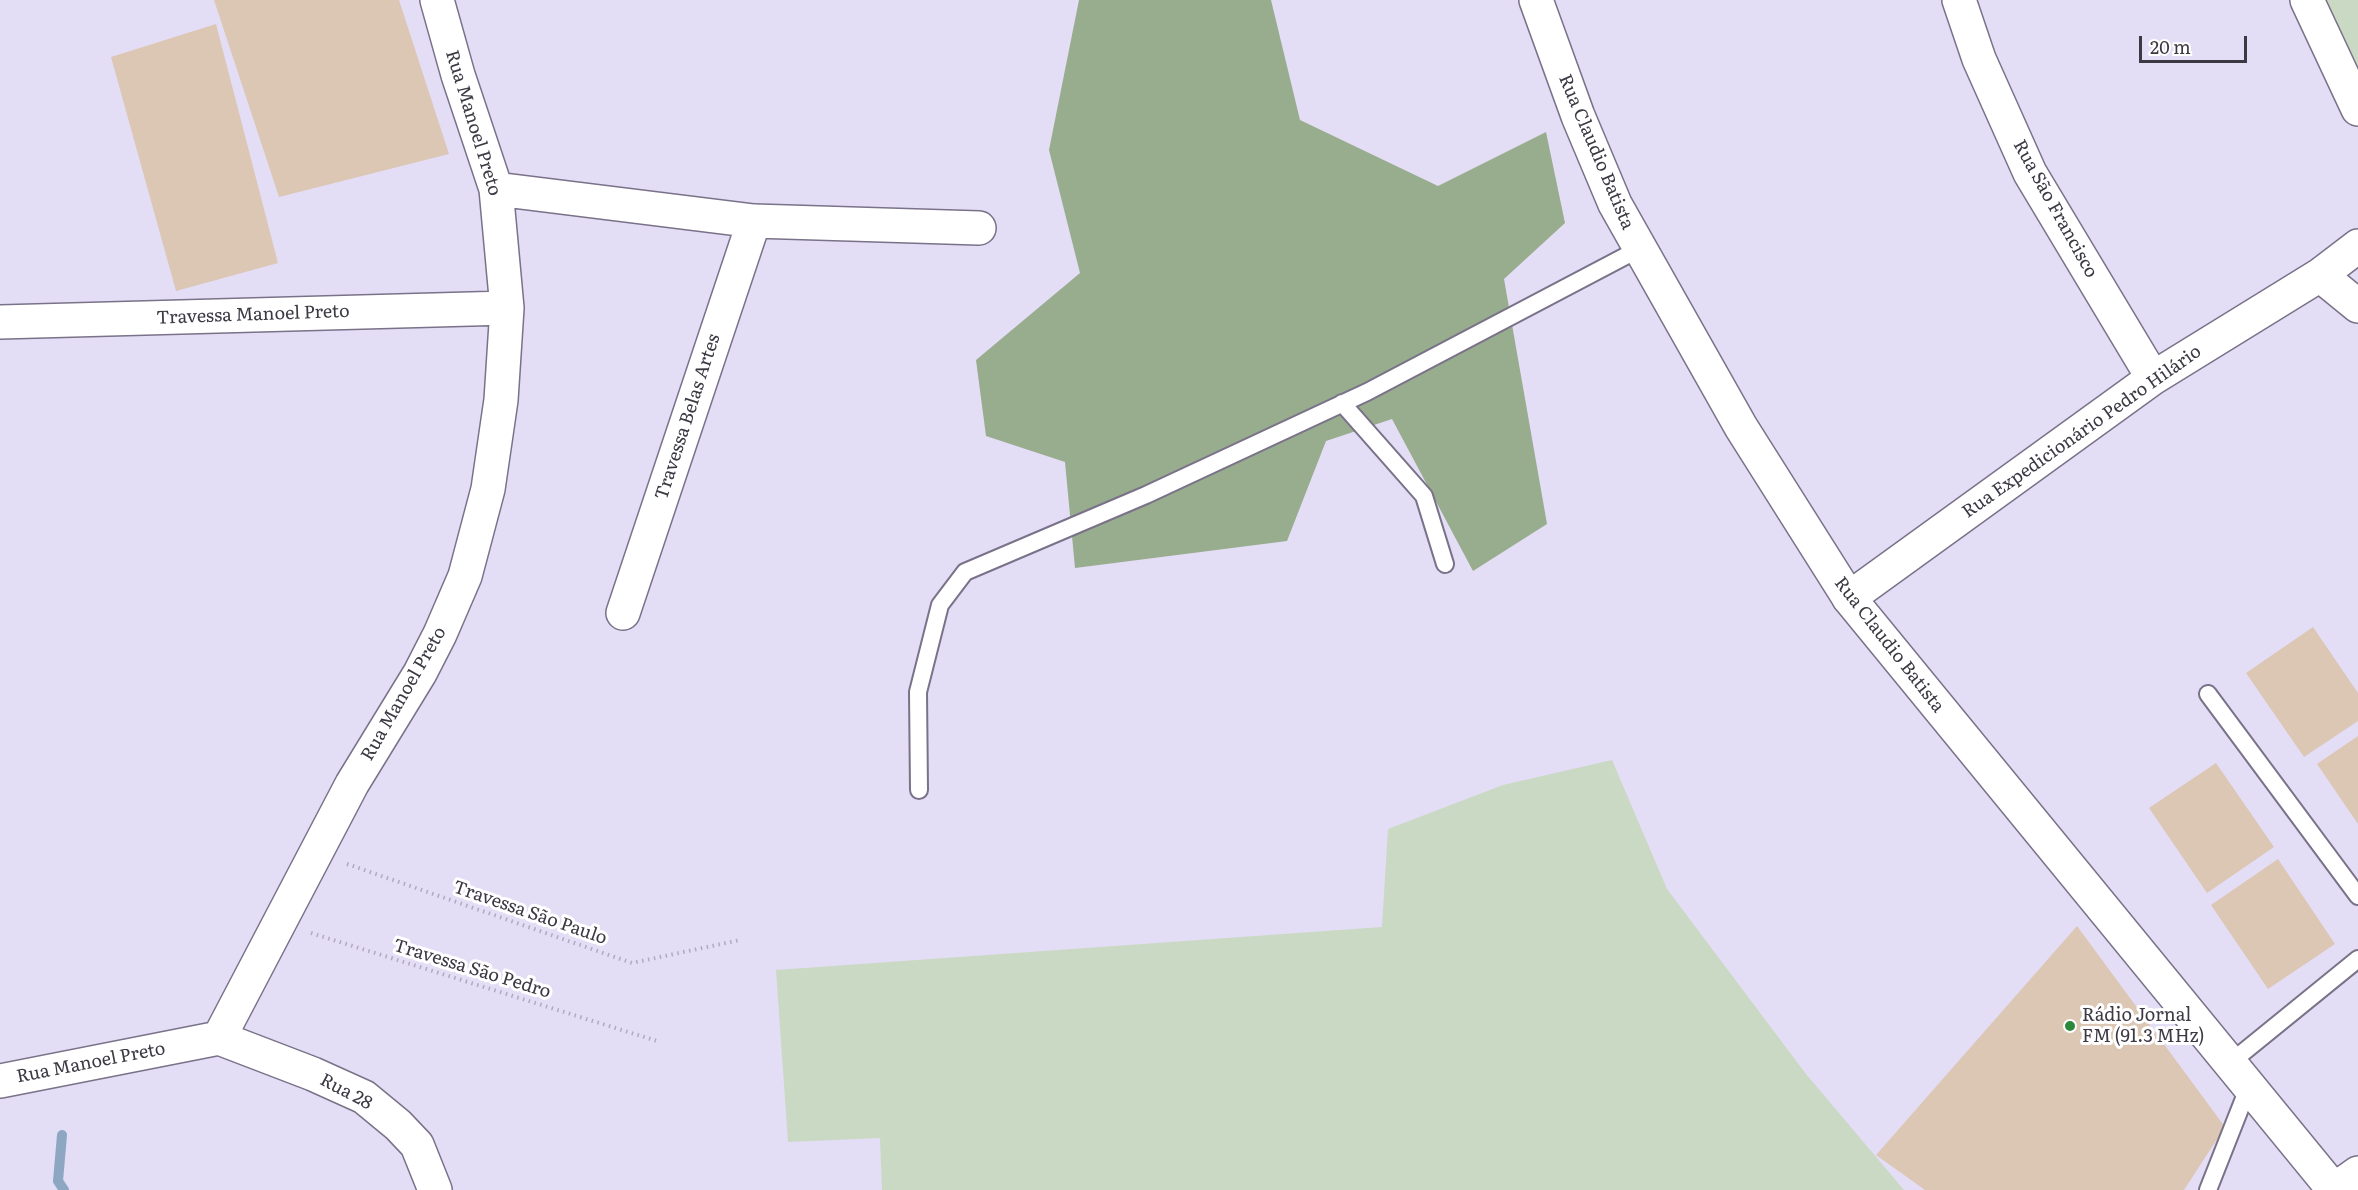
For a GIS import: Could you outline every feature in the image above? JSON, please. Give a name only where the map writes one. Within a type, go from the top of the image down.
[{"type":"street","name":"Rua Manoel Preto","points":[[0,1081],[219,1038],[352,784],[420,673],[465,576],[488,489],[501,400],[507,308],[496,189],[458,75],[437,0]]},
{"type":"street","name":"Rua Claudio Batista","points":[[1536,0],[1587,138],[1615,204],[1741,427],[1849,598],[2334,1190]]},
{"type":"street","name":"Rua São Francisco","points":[[1959,0],[1979,59],[2030,173],[2153,378]]},
{"type":"street","points":[[2307,0],[2358,109]]},
{"type":"street","points":[[496,189],[754,221],[979,228]]},
{"type":"street","name":"Travessa Belas Artes","points":[[623,613],[754,221]]},
{"type":"street","name":"Rua Expedicionário Pedro Hilário","points":[[1849,598],[2153,378],[2320,275],[2358,246]]},
{"type":"street","points":[[2320,275],[2358,306]]},
{"type":"street","name":"Travessa Manoel Preto","points":[[0,322],[507,308]]},
{"type":"street","name":"Rua 28","points":[[219,1038],[314,1074],[364,1097],[398,1125],[417,1145],[435,1190]]},
{"type":"street","points":[[2334,1190],[2358,1173]]},
{"type":"lane","points":[[919,790],[918,692],[940,605],[965,572],[1146,495],[1342,403],[1639,249]]},
{"type":"lane","points":[[1342,403],[1424,496],[1445,564]]},
{"type":"lane","points":[[2208,694],[2358,896]]},
{"type":"lane","points":[[2208,1190],[2239,1074],[2358,959]]},
{"type":"path","name":"Travessa São Paulo","points":[[315,853],[632,963],[740,940]]},
{"type":"path","name":"Travessa São Pedro","points":[[279,923],[657,1041]]},
{"type":"green space","points":[[1079,0],[1271,0],[1300,120],[1438,186],[1546,132],[1565,223],[1504,279],[1547,524],[1473,571],[1392,419],[1326,441],[1287,541],[1075,568],[1065,462],[986,436],[976,360],[1080,273],[1049,150]]},
{"type":"green space","points":[[2322,0],[2358,0],[2358,75]]},
{"type":"green space","points":[[1612,760],[1667,889],[1806,1074],[1904,1190],[882,1190],[880,1138],[788,1142],[776,970],[1382,927],[1388,829],[1503,785]]},
{"type":"building","points":[[214,0],[399,0],[449,154],[279,197]]},
{"type":"building","points":[[216,24],[278,263],[176,291],[111,57]]},
{"type":"building","points":[[2313,627],[2358,693],[2358,721],[2304,757],[2246,673]]},
{"type":"building","points":[[2358,736],[2358,824],[2317,764]]},
{"type":"building","points":[[2216,763],[2274,847],[2207,893],[2149,808]]},
{"type":"building","points":[[2278,859],[2335,944],[2268,989],[2211,905]]},
{"type":"building","name":"Rádio Jornal FM (91.3 MHz)","points":[[2077,926],[2225,1127],[2184,1190],[1925,1190],[1876,1155]]},
{"type":"waterway","points":[[62,1135],[58,1181],[64,1190]]},
{"type":"place","name":"Rádio Jornal FM (91.3 MHz)","points":[[2070,1026]]}]
